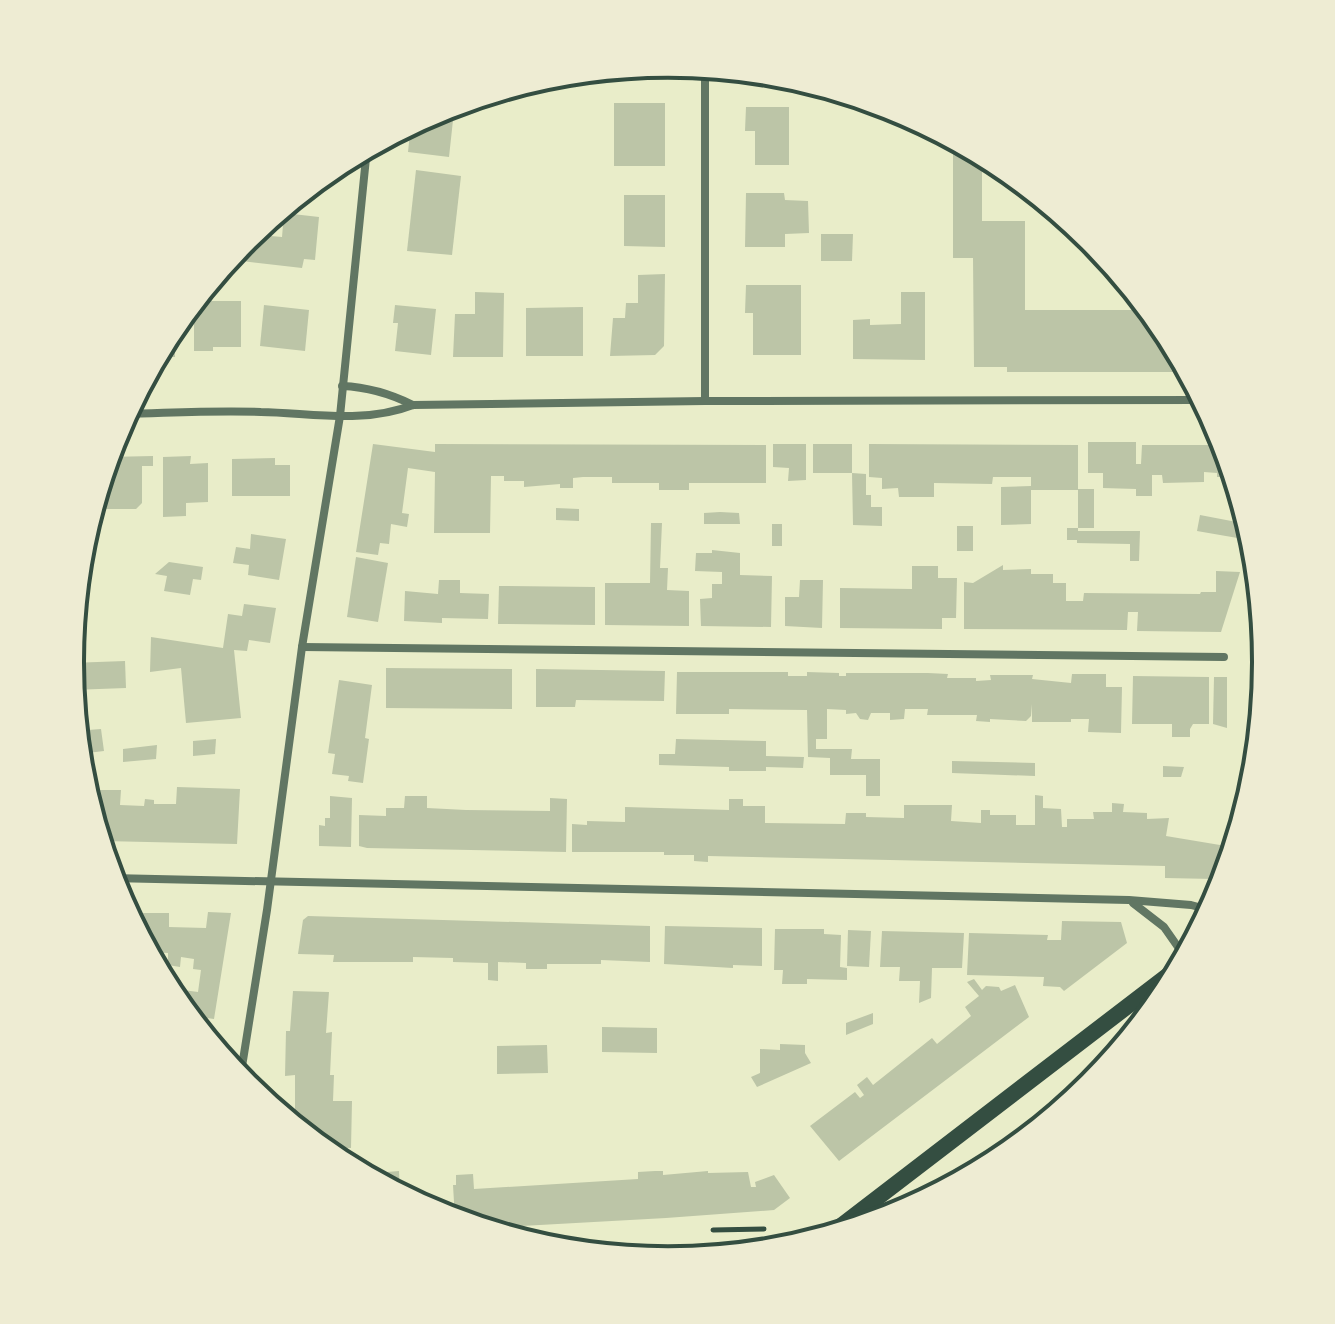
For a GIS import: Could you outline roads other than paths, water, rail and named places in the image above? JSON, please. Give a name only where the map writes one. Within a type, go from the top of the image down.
[{"type":"main road","points":[[855,1215],[1152,987]]},
{"type":"street","points":[[705,79],[705,401]]},
{"type":"street","points":[[243,1062],[302,647],[340,416],[365,162]]},
{"type":"street","points":[[342,386],[371,389],[413,405]]},
{"type":"street","points":[[140,414],[257,412],[354,418],[413,405],[1189,400]]},
{"type":"street","points":[[302,647],[1224,657]]},
{"type":"street","points":[[125,878],[1129,900],[1197,907]]},
{"type":"street","points":[[1129,900],[1156,919],[1177,946]]}]
